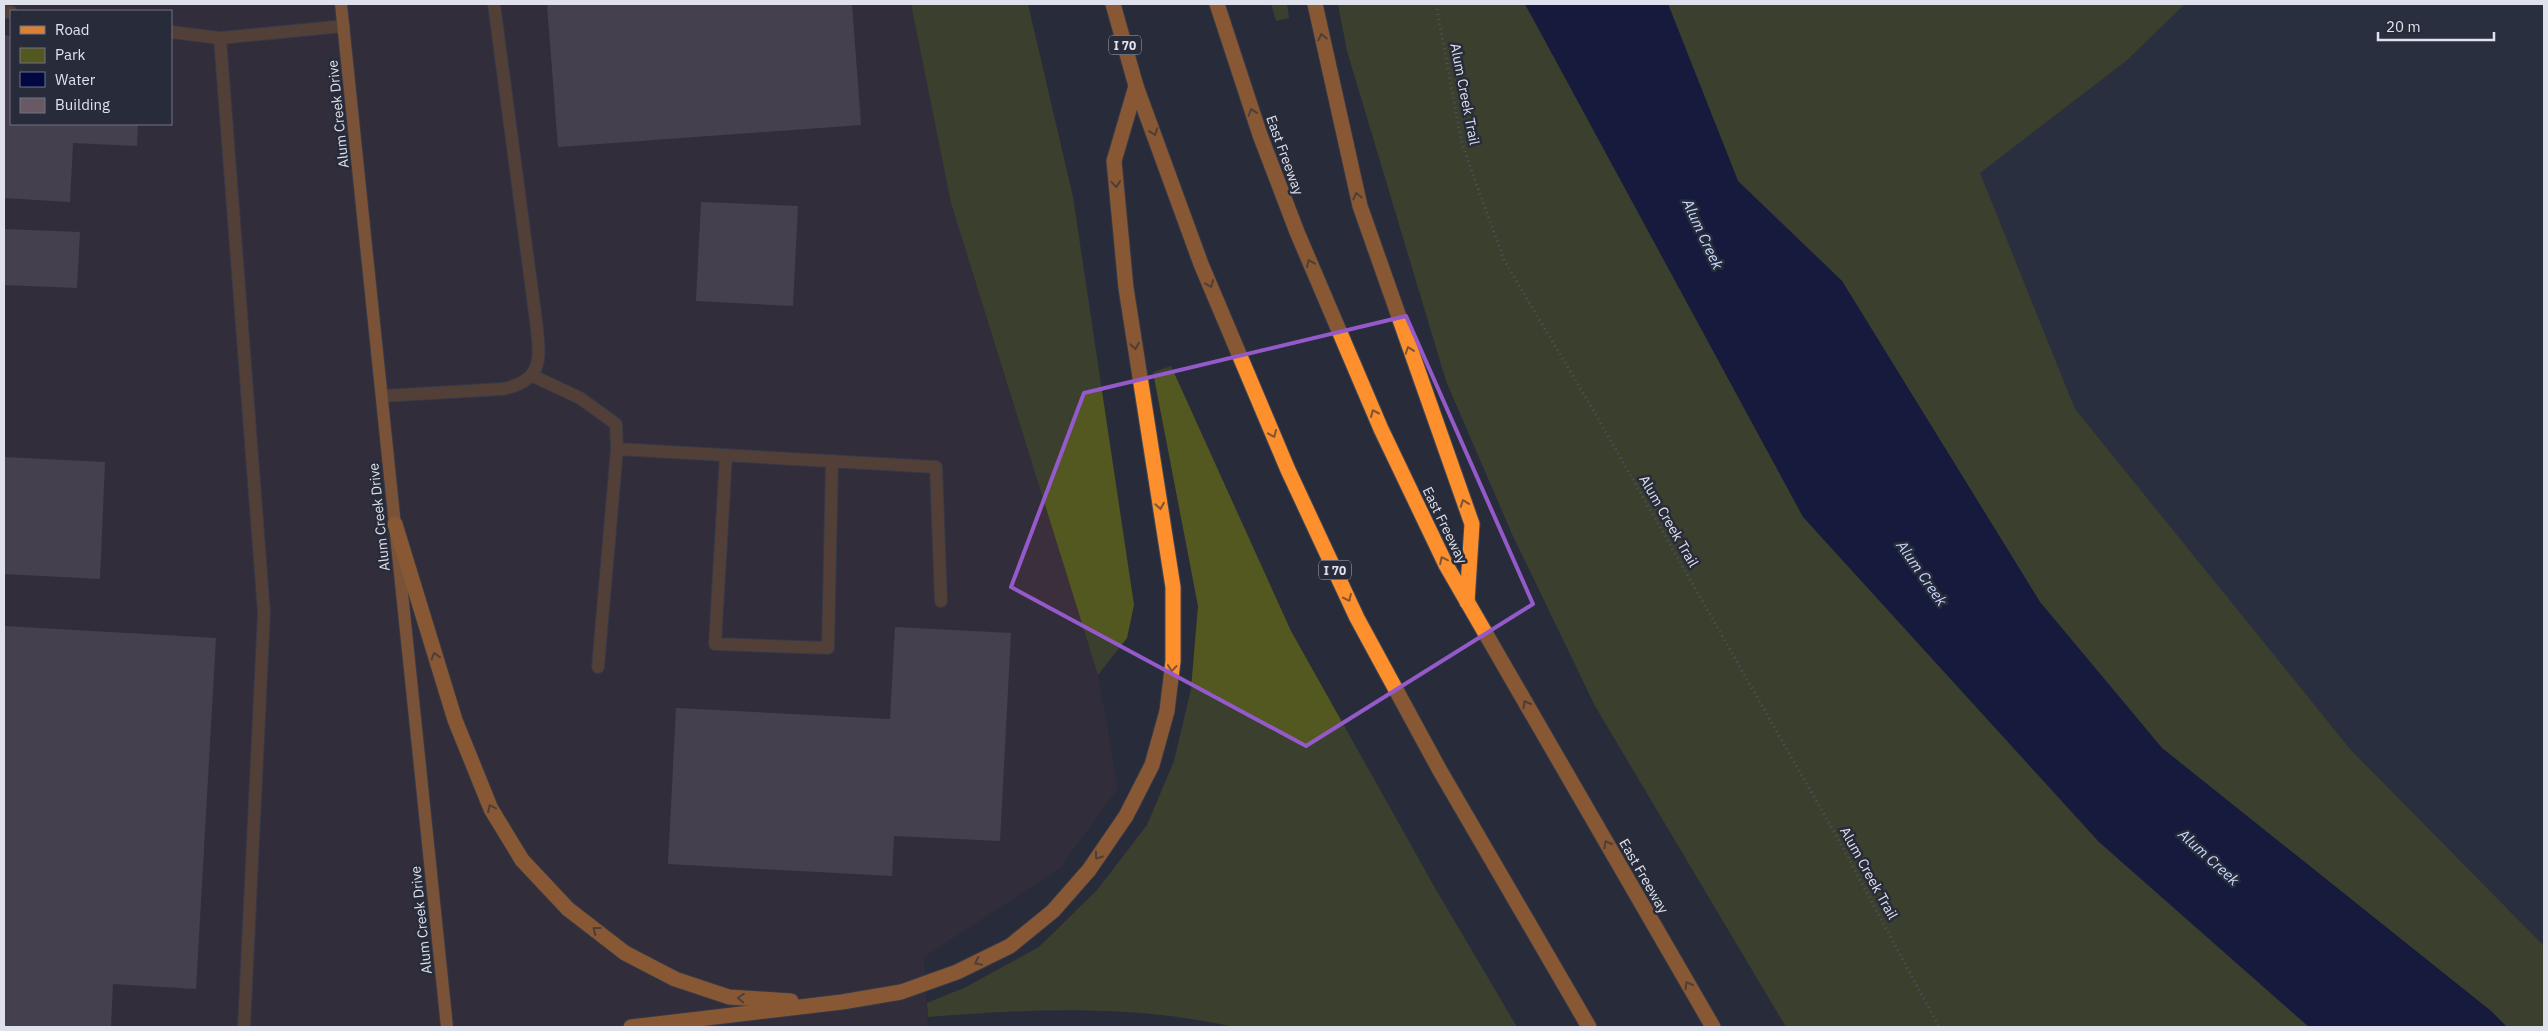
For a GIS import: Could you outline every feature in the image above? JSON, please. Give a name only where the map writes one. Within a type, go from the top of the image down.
[{"type":"highway","name":"I 70","points":[[1113,4],[1136,86],[1201,264],[1288,470],[1357,618],[1439,770],[1589,1027]]},
{"type":"highway","name":"East Freeway","points":[[1217,4],[1260,135],[1336,328],[1446,565],[1713,1027]]},
{"type":"highway","points":[[1315,4],[1360,206],[1472,524],[1467,602]]},
{"type":"highway","points":[[631,1027],[842,1002],[910,988],[957,972],[1010,946],[1053,911],[1089,870],[1126,816],[1152,765],[1168,702],[1173,661],[1173,587],[1126,288],[1114,161],[1136,86]]},
{"type":"highway","points":[[395,524],[455,720],[492,810],[522,860],[568,909],[625,954],[675,979],[730,997],[842,1002]]},
{"type":"main road","name":"Alum Creek Drive","points":[[342,4],[447,1027]]},
{"type":"lane","points":[[382,396],[503,389],[520,385],[533,376],[538,360],[537,336],[494,4]]},
{"type":"lane","points":[[172,32],[220,38],[344,26]]},
{"type":"lane","points":[[220,38],[264,613],[244,1027]]},
{"type":"lane","points":[[533,376],[580,398],[616,424],[617,449],[598,668]]},
{"type":"lane","points":[[617,449],[936,467],[941,601]]},
{"type":"lane","points":[[726,455],[715,644],[828,648],[832,462]]},
{"type":"path","name":"Alum Creek Trail","points":[[1436,4],[1462,144],[1504,260],[1592,408],[1837,837],[1940,1027]]},
{"type":"highlighted area","points":[[1406,316],[1533,604],[1306,746],[1011,587],[1084,393]]},
{"type":"shaded area","points":[[4,4],[911,4],[951,203],[1098,675],[1118,788],[1060,868],[924,957],[928,1027],[4,1027]]},
{"type":"shaded area","points":[[2185,4],[2544,4],[2544,946],[2350,749],[2075,409],[1980,173],[2126,61]]},
{"type":"green space","points":[[911,4],[1028,4],[1073,197],[1134,605],[1127,638],[1098,675],[951,203]]},
{"type":"green space","points":[[1271,4],[1287,4],[1289,18],[1276,21]]},
{"type":"green space","points":[[1338,4],[1525,4],[1631,196],[2098,841],[2309,1027],[1786,1027],[1595,706],[1512,534],[1446,381],[1347,51]]},
{"type":"green space","points":[[1668,4],[2185,4],[2126,61],[1980,173],[2075,409],[2350,749],[2544,946],[2544,1027],[2507,1027],[2491,1011],[2162,748],[2040,602],[1842,281],[1738,181]]},
{"type":"green space","points":[[1171,366],[1291,631],[1435,888],[1517,1027],[1234,1027],[1158,1015],[1081,1010],[928,1017],[927,1003],[966,987],[1039,947],[1097,890],[1147,825],[1174,761],[1191,689],[1198,606],[1153,372]]},
{"type":"water","name":"Alum Creek","points":[[1525,4],[1668,4],[1738,181],[1842,281],[2040,602],[2162,748],[2491,1011],[2507,1027],[2309,1027],[2098,841],[1803,517]]},
{"type":"building","points":[[547,4],[852,4],[861,125],[558,147]]},
{"type":"building","points":[[4,35],[10,36],[10,125],[138,125],[137,146],[73,143],[70,202],[4,198]]},
{"type":"building","points":[[701,202],[798,206],[793,306],[696,301]]},
{"type":"building","points":[[4,229],[80,232],[77,288],[4,285]]},
{"type":"building","points":[[4,457],[105,462],[100,579],[4,574]]},
{"type":"building","points":[[4,626],[216,638],[196,989],[113,984],[111,1027],[4,1027]]},
{"type":"building","points":[[895,627],[1011,633],[1000,841],[894,836],[892,876],[668,864],[676,708],[890,719]]}]
